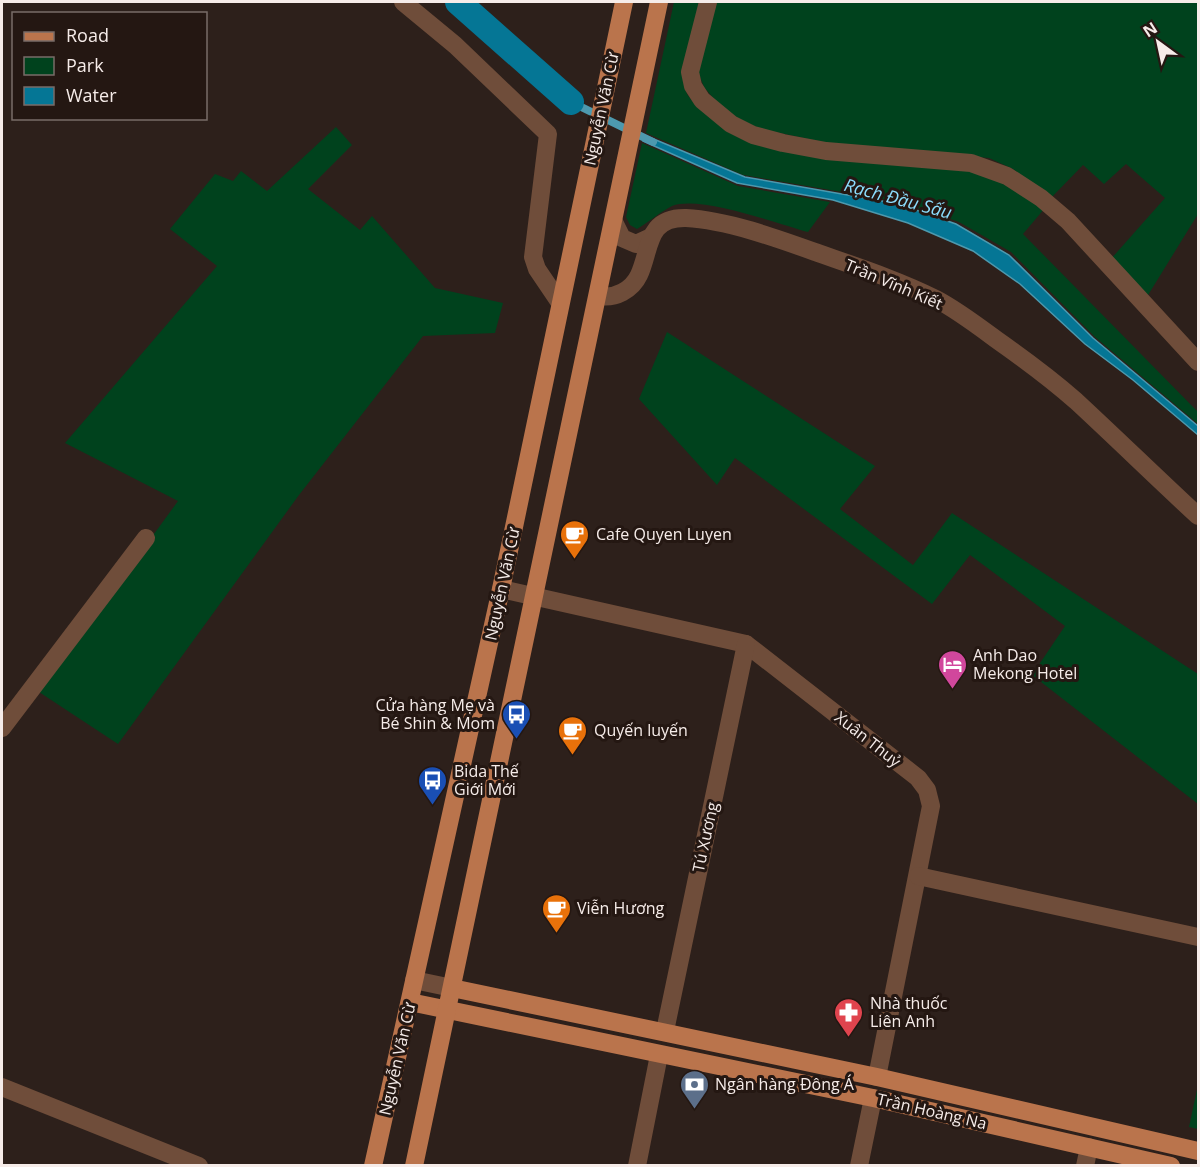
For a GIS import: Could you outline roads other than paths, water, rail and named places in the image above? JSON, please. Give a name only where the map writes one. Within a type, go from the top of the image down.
[{"type":"main road","name":"Nguyễn Văn Cừ","points":[[373,1166],[501,589],[624,2]]},
{"type":"main road","name":"Nguyễn Văn Cừ","points":[[414,1166],[599,296],[659,2]]},
{"type":"main road","name":"Trần Hoàng Na","points":[[452,988],[877,1077],[1198,1151]]},
{"type":"main road","name":"Trần Hoàng Na","points":[[410,1002],[873,1098],[1171,1166]]},
{"type":"street","points":[[403,2],[455,45],[548,134],[533,256],[537,269],[560,303]]},
{"type":"street","points":[[708,2],[690,72],[693,86],[702,100],[731,124],[753,135],[783,143],[826,151],[971,163],[1007,176],[1041,198],[1068,220],[1198,362]]},
{"type":"street","name":"Trần Vĩnh Kiết","points":[[650,238],[658,228],[672,220],[684,218],[710,220],[788,242],[888,278],[938,300],[1035,368],[1067,394],[1198,516]]},
{"type":"street","points":[[614,222],[622,238],[636,244],[650,238]]},
{"type":"street","points":[[599,296],[608,298],[621,294],[639,276],[650,238]]},
{"type":"street","points":[[2,728],[146,538]]},
{"type":"street","name":"Xuân Thuỷ","points":[[501,589],[746,644],[918,778],[927,790],[931,806],[877,1077]]},
{"type":"street","name":"Tú Xương","points":[[664,1031],[746,644]]},
{"type":"street","points":[[918,876],[1198,938]]},
{"type":"street","points":[[414,980],[452,988]]},
{"type":"street","points":[[637,1166],[659,1055]]},
{"type":"street","points":[[2,1086],[199,1166]]},
{"type":"street","points":[[859,1166],[873,1098]]},
{"type":"street","points":[[1085,1166],[1089,1147]]},
{"type":"water","name":"Rạch Đầu Sấu","points":[[644,135],[745,177],[899,204],[956,224],[1009,255],[1093,338],[1198,426],[1198,435],[1133,380],[1085,344],[1020,284],[973,251],[908,223],[833,200],[737,183],[643,141]]},
{"type":"waterway","points":[[458,2],[571,102]]},
{"type":"waterway","name":"Rạch Đầu Sấu","points":[[571,102],[653,142]]},
{"type":"place","name":"Cafe Quyen Luyen","points":[[575,560]]},
{"type":"place","name":"Anh Dao Mekong Hotel","points":[[952,690]]},
{"type":"place","name":"Cửa hàng Mẹ và Bé Shin & Mom","points":[[516,740]]},
{"type":"place","name":"Quyến luyến","points":[[573,756]]},
{"type":"place","name":"Bida Thế Giới Mới","points":[[433,806]]},
{"type":"place","name":"Viễn Hương","points":[[556,934]]},
{"type":"place","name":"Nhà thuốc Liên Anh","points":[[849,1038]]},
{"type":"place","name":"Ngân hàng Đông Á","points":[[694,1110]]}]
